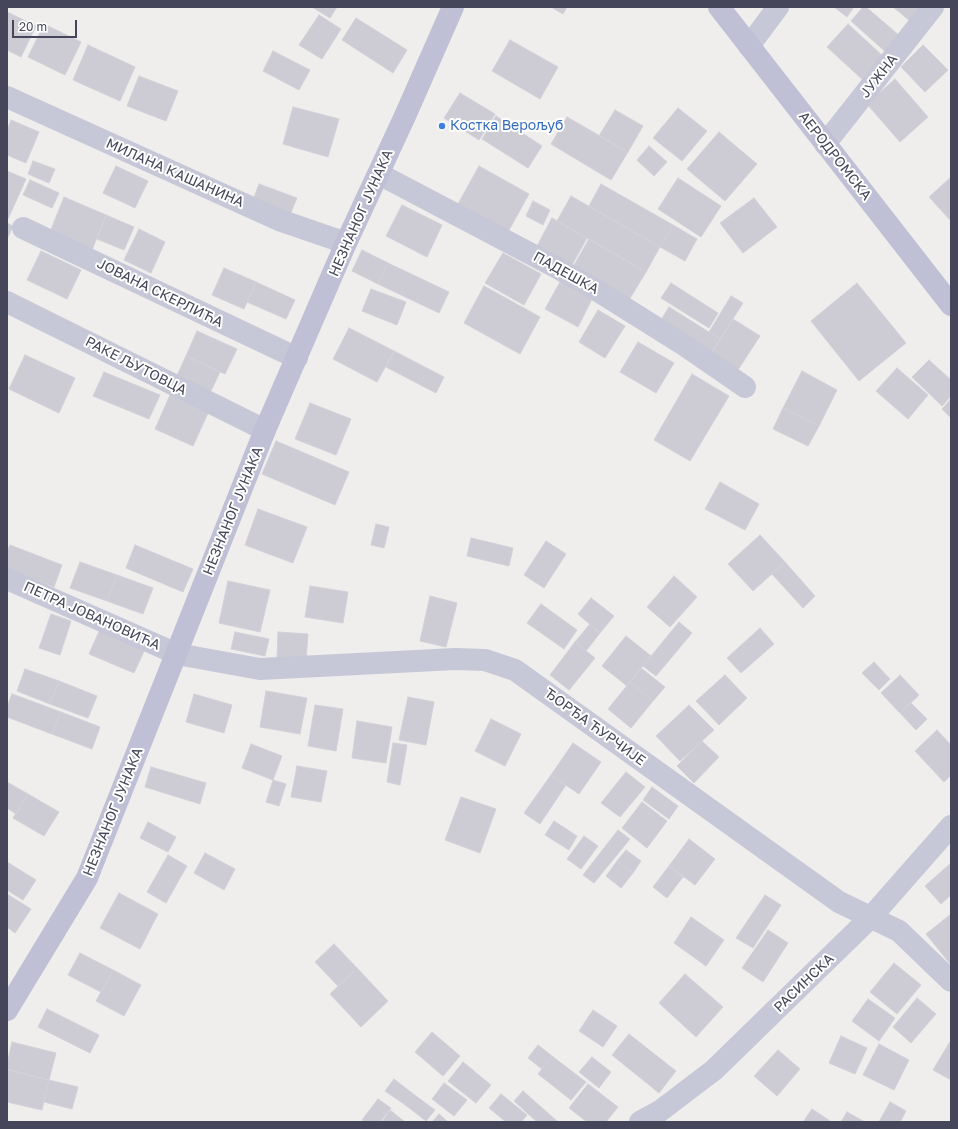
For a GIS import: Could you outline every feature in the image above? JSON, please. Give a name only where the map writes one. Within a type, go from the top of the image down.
[{"type":"street","name":"НЕЗНАНОГ ЈУНАКА","points":[[7,1010],[87,878],[265,430],[346,243],[379,174],[453,7]]},
{"type":"street","name":"АЕРОДРОМСКА","points":[[719,7],[951,305]]},
{"type":"street","points":[[749,46],[778,7]]},
{"type":"street","name":"ЈУЖНА","points":[[825,144],[933,7]]},
{"type":"street","name":"МИЛАНА КАШАНИНА","points":[[7,97],[278,220],[346,243]]},
{"type":"street","name":"ПАДЕШКА","points":[[379,174],[593,288],[684,345],[745,388]]},
{"type":"street","name":"ЈОВАНА СКЕРЛИЋА","points":[[22,228],[296,358]]},
{"type":"street","name":"РАКЕ ЉУТОВЦА","points":[[7,302],[265,430]]},
{"type":"street","name":"ПЕТРА ЈОВАНОВИЋА","points":[[7,579],[177,654]]},
{"type":"street","name":"ЂОРЂА ЋУРЧИЈЕ","points":[[177,654],[260,669],[455,659],[485,660],[515,670],[839,902],[899,931],[951,981]]},
{"type":"street","name":"РАСИНСКА","points":[[640,1122],[660,1111],[714,1070],[871,917],[951,826]]},
{"type":"building","points":[[312,7],[337,7],[330,18]]},
{"type":"building","points":[[551,7],[567,7],[563,14]]},
{"type":"building","points":[[834,7],[854,7],[847,17]]},
{"type":"building","points":[[863,7],[866,7],[901,37],[887,53],[851,21]]},
{"type":"building","points":[[893,7],[929,7],[915,25]]},
{"type":"building","points":[[7,12],[36,26],[21,57],[7,50]]},
{"type":"building","points":[[319,15],[341,29],[322,59],[299,45]]},
{"type":"building","points":[[356,18],[407,50],[393,73],[342,40]]},
{"type":"building","points":[[44,24],[81,42],[65,75],[28,57]]},
{"type":"building","points":[[848,24],[885,58],[864,81],[827,47]]},
{"type":"building","points":[[510,40],[558,67],[540,99],[492,71]]},
{"type":"building","points":[[88,45],[135,67],[120,101],[73,80]]},
{"type":"building","points":[[923,45],[948,70],[925,92],[901,67]]},
{"type":"building","points":[[273,51],[310,70],[299,90],[263,71]]},
{"type":"building","points":[[139,76],[178,91],[166,121],[127,106]]},
{"type":"building","points":[[895,79],[928,117],[900,142],[867,104]]},
{"type":"building","points":[[460,93],[495,114],[479,140],[444,118]]},
{"type":"building","points":[[293,107],[339,119],[328,157],[283,144]]},
{"type":"building","points":[[678,108],[707,131],[682,161],[653,138]]},
{"type":"building","points":[[615,110],[643,126],[628,152],[599,136]]},
{"type":"building","points":[[496,116],[542,146],[528,168],[482,139]]},
{"type":"building","points":[[567,117],[628,152],[611,180],[551,144]]},
{"type":"building","points":[[11,120],[39,132],[26,163],[7,155],[7,131]]},
{"type":"building","points":[[719,132],[757,164],[725,201],[687,169]]},
{"type":"building","points":[[649,146],[667,162],[654,176],[637,160]]},
{"type":"building","points":[[33,161],[55,169],[49,183],[28,174]]},
{"type":"building","points":[[116,166],[148,181],[135,208],[103,193]]},
{"type":"building","points":[[479,166],[529,194],[508,232],[458,204]]},
{"type":"building","points":[[7,171],[26,179],[8,219],[7,218]]},
{"type":"building","points":[[951,177],[951,221],[929,197]]},
{"type":"building","points":[[678,178],[721,206],[701,237],[658,209]]},
{"type":"building","points":[[30,180],[59,193],[52,208],[23,195]]},
{"type":"building","points":[[259,184],[297,198],[289,217],[252,203]]},
{"type":"building","points":[[601,184],[673,225],[660,247],[589,206]]},
{"type":"building","points":[[571,196],[660,247],[646,272],[557,221]]},
{"type":"building","points":[[64,197],[106,215],[92,250],[50,232]]},
{"type":"building","points":[[754,198],[777,227],[743,253],[720,223]]},
{"type":"building","points":[[533,201],[550,210],[543,225],[526,216]]},
{"type":"building","points":[[402,205],[442,225],[427,257],[386,236]]},
{"type":"building","points":[[106,215],[134,227],[124,250],[97,239]]},
{"type":"building","points":[[552,218],[587,238],[572,265],[537,246]]},
{"type":"building","points":[[7,223],[13,226],[7,239]]},
{"type":"building","points":[[673,225],[697,239],[685,261],[660,247]]},
{"type":"building","points":[[139,229],[165,242],[151,273],[124,260]]},
{"type":"building","points":[[589,239],[646,272],[629,300],[573,267]]},
{"type":"building","points":[[362,250],[388,263],[378,284],[352,271]]},
{"type":"building","points":[[41,251],[81,270],[67,299],[27,280]]},
{"type":"building","points":[[503,253],[541,274],[524,305],[485,283]]},
{"type":"building","points":[[388,263],[449,292],[439,313],[378,284]]},
{"type":"building","points":[[224,268],[256,282],[244,309],[212,295]]},
{"type":"building","points":[[256,282],[295,300],[286,319],[247,302]]},
{"type":"building","points":[[560,282],[592,299],[578,327],[545,309]]},
{"type":"building","points":[[671,283],[718,313],[709,328],[661,298]]},
{"type":"building","points":[[857,283],[906,343],[859,381],[811,321]]},
{"type":"building","points":[[484,286],[540,317],[520,354],[464,323]]},
{"type":"building","points":[[371,289],[406,302],[397,325],[362,311]]},
{"type":"building","points":[[731,296],[743,303],[720,339],[709,332]]},
{"type":"building","points":[[669,307],[720,339],[709,357],[658,325]]},
{"type":"building","points":[[598,310],[625,326],[605,358],[579,342]]},
{"type":"building","points":[[733,319],[760,336],[736,373],[710,356]]},
{"type":"building","points":[[349,328],[394,351],[377,382],[333,359]]},
{"type":"building","points":[[197,331],[237,349],[225,374],[186,356]]},
{"type":"building","points":[[638,342],[674,363],[656,393],[620,372]]},
{"type":"building","points":[[394,351],[444,377],[436,393],[386,367]]},
{"type":"building","points":[[25,355],[75,378],[59,413],[9,389]]},
{"type":"building","points":[[186,356],[220,372],[208,397],[174,382]]},
{"type":"building","points":[[929,360],[951,380],[951,396],[942,406],[912,377]]},
{"type":"building","points":[[897,368],[928,395],[908,419],[876,391]]},
{"type":"building","points":[[802,371],[837,390],[819,426],[783,408]]},
{"type":"building","points":[[104,372],[160,395],[149,419],[93,396]]},
{"type":"building","points":[[692,374],[729,396],[690,461],[654,440]]},
{"type":"building","points":[[170,395],[208,413],[193,446],[155,429]]},
{"type":"building","points":[[951,399],[951,418],[942,409]]},
{"type":"building","points":[[310,403],[351,419],[336,455],[295,439]]},
{"type":"building","points":[[783,408],[819,426],[808,446],[773,429]]},
{"type":"building","points":[[276,441],[349,472],[335,505],[262,474]]},
{"type":"building","points":[[720,482],[759,504],[745,530],[705,509]]},
{"type":"building","points":[[258,509],[307,527],[293,563],[245,545]]},
{"type":"building","points":[[376,524],[389,527],[384,548],[371,545]]},
{"type":"building","points":[[760,535],[785,562],[753,591],[728,564]]},
{"type":"building","points":[[471,538],[513,548],[509,566],[467,556]]},
{"type":"building","points":[[546,541],[566,554],[544,588],[524,575]]},
{"type":"building","points":[[10,545],[62,565],[54,587],[7,569],[7,551]]},
{"type":"building","points":[[135,545],[193,569],[183,592],[126,568]]},
{"type":"building","points":[[80,562],[117,575],[107,601],[70,588]]},
{"type":"building","points":[[785,562],[815,596],[803,608],[772,574]]},
{"type":"building","points":[[117,575],[153,588],[143,614],[107,601]]},
{"type":"building","points":[[674,576],[697,597],[670,627],[647,607]]},
{"type":"building","points":[[228,581],[270,590],[260,632],[219,623]]},
{"type":"building","points":[[310,586],[348,592],[343,623],[305,617]]},
{"type":"building","points":[[430,596],[457,603],[446,647],[420,641]]},
{"type":"building","points":[[591,598],[614,616],[600,633],[578,614]]},
{"type":"building","points":[[541,604],[577,630],[564,649],[527,623]]},
{"type":"building","points":[[51,614],[71,621],[60,655],[39,648]]},
{"type":"building","points":[[679,622],[692,633],[656,676],[643,666]]},
{"type":"building","points":[[590,624],[600,633],[586,651],[575,642]]},
{"type":"building","points":[[101,627],[146,647],[134,673],[89,654]]},
{"type":"building","points":[[760,628],[774,644],[741,673],[727,658]]},
{"type":"building","points":[[235,632],[269,639],[265,656],[231,649]]},
{"type":"building","points":[[278,632],[308,634],[306,660],[277,658]]},
{"type":"building","points":[[626,636],[651,656],[627,686],[602,666]]},
{"type":"building","points":[[575,642],[595,658],[569,690],[550,675]]},
{"type":"building","points":[[874,662],[890,679],[879,690],[862,673]]},
{"type":"building","points":[[641,668],[665,687],[653,701],[630,682]]},
{"type":"building","points":[[25,669],[59,681],[50,704],[17,691]]},
{"type":"building","points":[[725,675],[747,698],[719,725],[696,701]]},
{"type":"building","points":[[900,675],[919,695],[900,713],[881,693]]},
{"type":"building","points":[[59,681],[97,696],[88,718],[50,704]]},
{"type":"building","points":[[630,682],[653,701],[631,728],[608,709]]},
{"type":"building","points":[[266,691],[307,698],[300,734],[260,727]]},
{"type":"building","points":[[12,694],[61,712],[52,734],[7,717],[7,707]]},
{"type":"building","points":[[194,694],[232,705],[224,733],[186,722]]},
{"type":"building","points":[[408,697],[434,702],[426,745],[399,740]]},
{"type":"building","points":[[911,703],[927,719],[916,730],[900,713]]},
{"type":"building","points":[[315,705],[343,709],[336,751],[308,746]]},
{"type":"building","points":[[689,705],[714,730],[680,761],[656,736]]},
{"type":"building","points":[[61,712],[100,727],[92,749],[52,734]]},
{"type":"building","points":[[491,719],[521,734],[505,766],[475,751]]},
{"type":"building","points":[[357,721],[392,727],[386,763],[352,758]]},
{"type":"building","points":[[937,730],[951,745],[951,775],[944,782],[915,751]]},
{"type":"building","points":[[702,741],[719,757],[694,783],[677,766]]},
{"type":"building","points":[[393,743],[407,745],[400,785],[387,782]]},
{"type":"building","points":[[573,743],[601,762],[579,794],[551,775]]},
{"type":"building","points":[[251,744],[282,756],[273,780],[242,768]]},
{"type":"building","points":[[297,766],[327,771],[321,802],[291,797]]},
{"type":"building","points":[[151,767],[206,783],[200,804],[145,787]]},
{"type":"building","points":[[626,772],[645,787],[620,817],[601,803]]},
{"type":"building","points":[[551,775],[566,785],[540,824],[524,813]]},
{"type":"building","points":[[273,780],[286,784],[279,806],[266,802]]},
{"type":"building","points":[[7,782],[28,794],[16,814],[7,808]]},
{"type":"building","points":[[652,787],[678,806],[669,819],[643,800]]},
{"type":"building","points":[[28,794],[59,812],[44,836],[13,818]]},
{"type":"building","points":[[461,797],[496,809],[480,853],[445,840]]},
{"type":"building","points":[[642,802],[667,821],[647,848],[622,828]]},
{"type":"building","points":[[554,821],[577,836],[569,850],[545,835]]},
{"type":"building","points":[[148,822],[176,837],[168,852],[140,838]]},
{"type":"building","points":[[618,830],[630,839],[594,883],[583,875]]},
{"type":"building","points":[[584,836],[598,846],[581,869],[567,859]]},
{"type":"building","points":[[689,839],[715,859],[695,885],[669,866]]},
{"type":"building","points":[[626,850],[641,861],[633,873],[617,861]]},
{"type":"building","points":[[205,853],[235,869],[224,890],[194,873]]},
{"type":"building","points":[[168,855],[187,866],[166,903],[147,892]]},
{"type":"building","points":[[617,861],[633,873],[621,888],[606,876]]},
{"type":"building","points":[[7,862],[36,880],[23,900],[7,890]]},
{"type":"building","points":[[951,863],[951,895],[941,904],[925,886]]},
{"type":"building","points":[[669,866],[683,877],[667,898],[653,887]]},
{"type":"building","points":[[119,893],[158,914],[140,949],[100,928]]},
{"type":"building","points":[[7,894],[31,909],[15,933],[7,927]]},
{"type":"building","points":[[765,895],[781,905],[753,948],[736,938]]},
{"type":"building","points":[[951,914],[951,965],[926,934]]},
{"type":"building","points":[[691,917],[724,940],[706,966],[674,943]]},
{"type":"building","points":[[768,930],[788,943],[763,982],[742,968]]},
{"type":"building","points":[[334,944],[357,968],[338,986],[315,962]]},
{"type":"building","points":[[80,953],[113,970],[101,992],[68,975]]},
{"type":"building","points":[[894,963],[921,985],[897,1014],[870,992]]},
{"type":"building","points":[[357,968],[388,1001],[361,1027],[330,994]]},
{"type":"building","points":[[113,970],[141,985],[124,1016],[96,1001]]},
{"type":"building","points":[[685,974],[723,1007],[696,1037],[659,1003]]},
{"type":"building","points":[[917,998],[936,1014],[911,1043],[893,1027]]},
{"type":"building","points":[[868,999],[895,1018],[879,1041],[852,1021]]},
{"type":"building","points":[[47,1009],[99,1035],[90,1053],[38,1027]]},
{"type":"building","points":[[593,1010],[617,1026],[603,1047],[579,1031]]},
{"type":"building","points":[[432,1032],[460,1056],[443,1076],[415,1052]]},
{"type":"building","points":[[629,1034],[676,1071],[659,1093],[612,1055]]},
{"type":"building","points":[[841,1036],[867,1048],[855,1074],[829,1063]]},
{"type":"building","points":[[951,1040],[951,1080],[933,1070]]},
{"type":"building","points":[[12,1042],[56,1053],[49,1080],[7,1069]]},
{"type":"building","points":[[879,1044],[909,1060],[894,1090],[863,1075]]},
{"type":"building","points":[[538,1045],[552,1056],[542,1069],[528,1058]]},
{"type":"building","points":[[778,1050],[800,1069],[777,1096],[754,1076]]},
{"type":"building","points":[[552,1056],[586,1082],[571,1100],[538,1074]]},
{"type":"building","points":[[592,1057],[611,1072],[599,1088],[579,1072]]},
{"type":"building","points":[[463,1062],[491,1085],[476,1103],[448,1081]]},
{"type":"building","points":[[8,1070],[49,1080],[42,1110],[7,1102]]},
{"type":"building","points":[[394,1079],[412,1093],[404,1104],[385,1091]]},
{"type":"building","points":[[49,1080],[78,1087],[72,1109],[44,1102]]},
{"type":"building","points":[[444,1083],[467,1100],[454,1116],[432,1099]]},
{"type":"building","points":[[588,1084],[618,1107],[606,1122],[587,1122],[569,1108]]},
{"type":"building","points":[[523,1091],[558,1122],[537,1122],[514,1101]]},
{"type":"building","points":[[412,1093],[435,1110],[426,1121],[404,1104]]},
{"type":"building","points":[[501,1094],[527,1115],[521,1122],[506,1122],[489,1108]]},
{"type":"building","points":[[378,1099],[391,1108],[380,1122],[366,1122],[362,1120]]},
{"type":"building","points":[[890,1102],[906,1111],[900,1122],[879,1122]]},
{"type":"building","points":[[812,1109],[830,1121],[803,1122]]},
{"type":"building","points":[[390,1110],[405,1122],[382,1122]]},
{"type":"building","points":[[847,1112],[865,1122],[841,1122]]},
{"type":"building","points":[[439,1114],[448,1122],[432,1122]]},
{"type":"place","name":"Костка Верољуб","points":[[442,126]]}]
